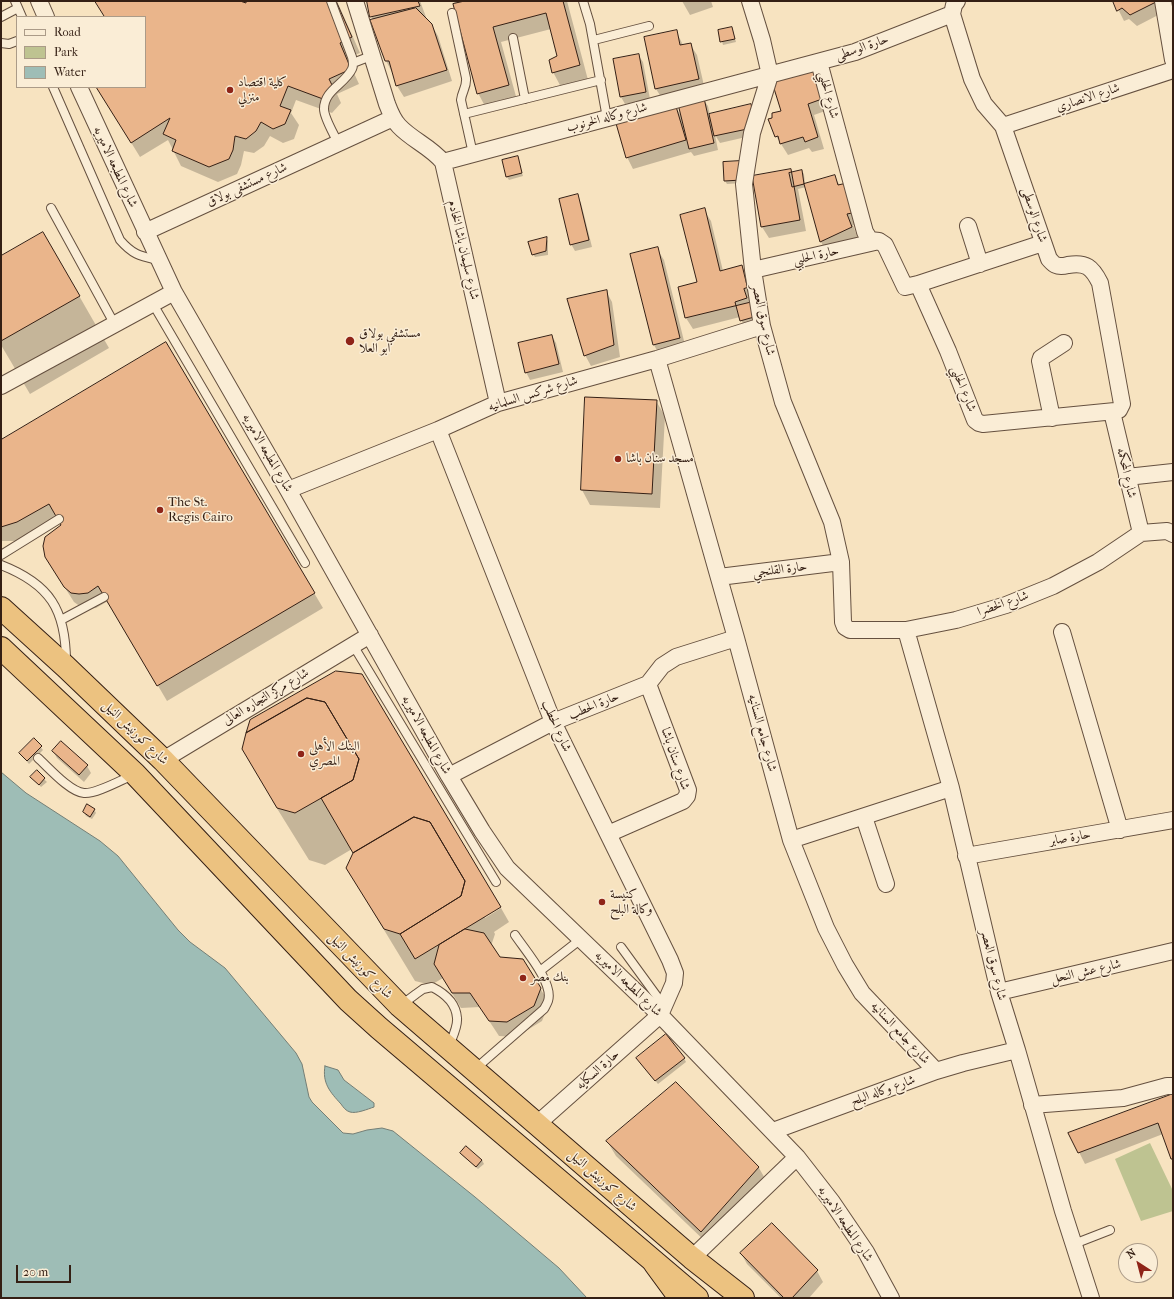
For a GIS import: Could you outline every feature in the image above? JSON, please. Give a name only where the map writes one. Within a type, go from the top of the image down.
[{"type":"highway","name":"شارع كورنيش النيل","points":[[1,608],[66,667],[163,760],[400,1006],[536,1125],[692,1258],[743,1298]]},
{"type":"highway","points":[[1,648],[135,774],[348,1000],[655,1264],[697,1298]]},
{"type":"highway","points":[[655,1264],[680,1298]]},
{"type":"street","points":[[39,1],[46,16]]},
{"type":"street","points":[[355,1],[371,56],[393,118],[406,132],[433,151],[443,162]]},
{"type":"street","points":[[750,1],[762,40],[770,75]]},
{"type":"street","points":[[1163,1],[1173,60]]},
{"type":"street","name":"حارة الوسطى","points":[[770,75],[855,52],[954,7]]},
{"type":"street","name":"شارع الوسطى","points":[[954,7],[972,79],[984,104],[1003,126],[1049,259],[1055,265],[1061,267],[1079,264],[1089,267],[1095,272],[1100,283],[1117,408]]},
{"type":"street","name":"شارع الحلبي","points":[[818,62],[865,232],[870,240],[879,241],[887,249],[904,286],[908,287],[918,284],[1043,243]]},
{"type":"street","name":"شارع الانصاري","points":[[1003,126],[1173,70]]},
{"type":"street","name":"شارع وكاله الخرنوب","points":[[443,162],[770,75]]},
{"type":"street","name":"شارع سوق العصر","points":[[770,75],[752,133],[744,184],[753,270],[762,326],[783,402],[832,522],[841,562],[843,622],[845,627],[850,630]]},
{"type":"street","name":"شارع المطبعه الاميريه","points":[[79,88],[174,292],[288,490],[449,776],[482,831],[508,868],[581,939],[662,1010],[797,1157],[832,1202],[866,1252],[891,1298]]},
{"type":"street","points":[[343,141],[393,118]]},
{"type":"street","name":"شارع مستشفى بولاق","points":[[145,232],[343,141]]},
{"type":"street","name":"شارع سليمان باشا الخادم","points":[[443,162],[498,402]]},
{"type":"street","points":[[968,226],[980,264]]},
{"type":"street","name":"حارة الحلبي","points":[[753,270],[879,241]]},
{"type":"street","name":"شارع الحلبي","points":[[918,284],[948,351],[977,422],[983,424],[1052,418],[1117,408]]},
{"type":"street","points":[[1,386],[174,292]]},
{"type":"street","name":"شارع شركس السلمانيه","points":[[288,490],[438,430],[498,402],[657,359],[762,326]]},
{"type":"street","points":[[1052,418],[1040,361],[1041,358],[1064,343]]},
{"type":"street","name":"شارع جامع السنانيه","points":[[657,359],[736,638],[791,840],[826,928],[845,965],[862,993],[936,1071]]},
{"type":"street","name":"شارع المحكمه","points":[[1117,408],[1127,476],[1141,534]]},
{"type":"street","name":"شارع الحطب","points":[[438,430],[553,722],[670,960],[675,973],[674,984],[662,1010]]},
{"type":"street","points":[[1127,476],[1173,472]]},
{"type":"street","points":[[1141,534],[1167,531],[1173,534]]},
{"type":"street","name":"شارع الخضرا","points":[[850,630],[906,630],[956,620],[1012,603],[1053,586],[1092,565],[1141,534]]},
{"type":"street","name":"حارة القلنجي","points":[[719,577],[841,562]]},
{"type":"street","name":"شارع سوق العصر","points":[[906,630],[951,788],[999,992],[1063,1212],[1091,1298]]},
{"type":"street","points":[[1062,632],[1120,830]]},
{"type":"street","name":"شارع مركز التجاره العالى","points":[[163,760],[370,635]]},
{"type":"street","points":[[648,684],[662,666],[676,657],[736,638]]},
{"type":"street","name":"حارة الحطب","points":[[449,776],[553,722],[648,684]]},
{"type":"street","name":"شارع سنان باشا","points":[[608,834],[683,801],[687,796],[688,790],[648,684]]},
{"type":"street","points":[[791,840],[951,788]]},
{"type":"street","points":[[864,816],[886,884]]},
{"type":"street","name":"حارة صابر","points":[[966,856],[1173,820]]},
{"type":"street","name":"شارع عش النحل","points":[[999,992],[1173,951]]},
{"type":"street","name":"حارة السكايه","points":[[536,1125],[662,1010]]},
{"type":"street","name":"شارع وكاله البلح","points":[[773,1131],[936,1071],[1017,1050]]},
{"type":"street","points":[[1032,1105],[1123,1098],[1167,1086],[1173,1086]]},
{"type":"street","points":[[692,1258],[797,1157]]},
{"type":"lane","points":[[331,1],[352,57],[353,64],[352,69],[335,89],[328,94],[325,100],[324,110],[343,141]]},
{"type":"lane","points":[[583,1],[594,40],[607,118]]},
{"type":"lane","points":[[1,17],[16,4],[22,16]]},
{"type":"lane","points":[[452,13],[466,78],[466,85],[462,95],[464,114],[473,154]]},
{"type":"lane","points":[[594,40],[649,26]]},
{"type":"lane","points":[[513,38],[525,99]]},
{"type":"lane","points":[[1,43],[9,44],[16,41]]},
{"type":"lane","points":[[353,64],[371,56]]},
{"type":"lane","points":[[464,114],[601,80]]},
{"type":"lane","points":[[52,88],[120,240],[128,249],[137,255],[158,260]]},
{"type":"lane","points":[[51,208],[115,325]]},
{"type":"lane","points":[[153,304],[305,562]]},
{"type":"lane","points":[[1,555],[59,519]]},
{"type":"lane","points":[[1,565],[21,573],[34,582],[46,593],[52,602],[61,620],[66,642],[66,667]]},
{"type":"lane","points":[[61,620],[104,597]]},
{"type":"lane","points":[[353,645],[496,882]]},
{"type":"lane","points":[[38,758],[69,786],[80,793],[92,792],[135,774]]},
{"type":"lane","points":[[474,1071],[544,1009],[548,1000],[548,991],[545,980],[515,935]]},
{"type":"lane","points":[[540,971],[581,939]]},
{"type":"lane","points":[[621,947],[662,1010]]},
{"type":"lane","points":[[400,1006],[423,989],[432,987],[442,992],[452,1002],[457,1017],[448,1048]]},
{"type":"lane","points":[[1074,1244],[1110,1230]]},
{"type":"green space","points":[[1150,1143],[1173,1191],[1173,1211],[1141,1221],[1115,1159]]},
{"type":"water","points":[[1,772],[26,793],[100,841],[118,856],[178,930],[190,942],[225,968],[296,1053],[302,1064],[309,1097],[312,1102],[343,1133],[353,1134],[382,1128],[393,1131],[475,1197],[559,1268],[587,1298],[1,1298]]},
{"type":"water","points":[[325,1066],[338,1070],[344,1080],[374,1103],[374,1107],[355,1112],[346,1110],[328,1087],[324,1072]]},
{"type":"building","name":"كلية اقتصاد منزلي","points":[[95,1],[240,1],[246,3],[246,1],[336,1],[352,37],[340,43],[351,69],[329,79],[333,87],[323,99],[288,86],[280,106],[291,110],[285,124],[273,129],[261,122],[256,131],[246,139],[235,136],[233,150],[229,159],[209,167],[172,151],[176,140],[163,134],[170,118],[131,143],[97,88],[146,88],[146,16],[104,16]]},
{"type":"building","points":[[367,1],[418,1],[420,6],[370,17]]},
{"type":"building","points":[[465,1],[563,1],[580,65],[552,73],[549,60],[557,56],[546,13],[493,27],[509,85],[477,94],[453,4]]},
{"type":"building","points":[[1113,1],[1158,1],[1130,15],[1122,8],[1117,11]]},
{"type":"building","points":[[416,8],[432,24],[447,70],[396,86],[389,61],[385,61],[370,20]]},
{"type":"building","points":[[732,27],[735,39],[720,42],[718,30]]},
{"type":"building","points":[[677,30],[680,45],[691,43],[699,79],[655,89],[644,37]]},
{"type":"building","points":[[639,54],[646,92],[620,97],[613,59]]},
{"type":"building","points":[[813,69],[822,99],[808,104],[818,137],[805,142],[803,137],[780,144],[778,136],[775,137],[768,119],[772,118],[772,113],[781,111],[772,82]]},
{"type":"building","points":[[704,98],[714,143],[689,149],[678,104]]},
{"type":"building","points":[[675,103],[686,140],[626,158],[615,120]]},
{"type":"building","points":[[751,104],[754,117],[752,128],[714,136],[709,114]]},
{"type":"building","points":[[518,156],[522,173],[506,177],[502,160]]},
{"type":"building","points":[[740,161],[742,180],[724,181],[723,162]]},
{"type":"building","points":[[791,169],[800,220],[761,227],[752,176]]},
{"type":"building","points":[[802,170],[804,184],[792,187],[789,173]]},
{"type":"building","points":[[835,175],[838,185],[847,183],[857,212],[847,214],[852,227],[820,242],[804,184]]},
{"type":"building","points":[[578,194],[589,240],[570,245],[559,199]]},
{"type":"building","points":[[705,208],[720,271],[742,265],[751,302],[685,318],[678,287],[697,282],[680,215]]},
{"type":"building","points":[[43,232],[80,296],[1,341],[1,256]]},
{"type":"building","points":[[547,237],[546,251],[532,255],[528,242]]},
{"type":"building","points":[[658,247],[680,338],[653,345],[630,254]]},
{"type":"building","points":[[753,286],[761,315],[740,321],[735,302],[747,298],[744,289]]},
{"type":"building","points":[[607,290],[614,345],[584,356],[567,299]]},
{"type":"building","points":[[552,335],[559,364],[525,373],[518,343]]},
{"type":"building","name":"The St. Regis Cairo","points":[[166,342],[315,593],[157,686],[98,586],[88,593],[71,593],[64,587],[45,557],[43,546],[45,537],[61,525],[49,504],[17,522],[1,527],[1,440]]},
{"type":"building","name":"مسجد سنان باشا","points":[[585,397],[657,400],[652,494],[581,490]]},
{"type":"building","points":[[336,671],[362,674],[501,907],[415,959],[400,934],[461,896],[465,881],[430,822],[414,817],[353,853],[321,798],[353,780],[359,759],[325,702],[307,698],[246,733],[250,720]]},
{"type":"building","name":"البنك الأهلى المصري","points":[[307,698],[325,702],[359,759],[353,780],[295,813],[277,808],[242,749],[246,733]]},
{"type":"building","points":[[34,738],[42,746],[27,761],[19,753]]},
{"type":"building","points":[[61,741],[88,765],[79,775],[52,751]]},
{"type":"building","points":[[37,770],[45,778],[39,785],[30,777]]},
{"type":"building","points":[[87,804],[95,809],[90,817],[83,812]]},
{"type":"building","points":[[414,817],[430,822],[465,881],[461,896],[400,934],[384,929],[346,868],[353,853]]},
{"type":"building","points":[[465,929],[484,933],[500,957],[523,959],[541,988],[534,1006],[507,1022],[489,1021],[470,993],[452,993],[434,964],[439,945]]},
{"type":"building","points":[[666,1034],[685,1058],[655,1081],[636,1058]]},
{"type":"building","points":[[676,1082],[759,1167],[701,1232],[606,1141]]},
{"type":"building","points":[[1173,1094],[1173,1159],[1171,1159],[1158,1123],[1078,1153],[1068,1133]]},
{"type":"building","points":[[466,1146],[482,1160],[476,1167],[460,1153]]},
{"type":"building","points":[[772,1223],[818,1270],[792,1298],[784,1298],[740,1253]]},
{"type":"place","name":"كلية اقتصاد منزلي","points":[[230,90]]},
{"type":"place","name":"مستشفي بولاق ابو العلا","points":[[350,341]]},
{"type":"place","name":"مسجد سنان باشا","points":[[618,459]]},
{"type":"place","name":"The St. Regis Cairo","points":[[160,510]]},
{"type":"place","name":"البنك الأهلى المصري","points":[[301,754]]},
{"type":"place","name":"كنيسة وكالة البلح","points":[[602,902]]},
{"type":"place","name":"بنك مصر","points":[[523,978]]}]
